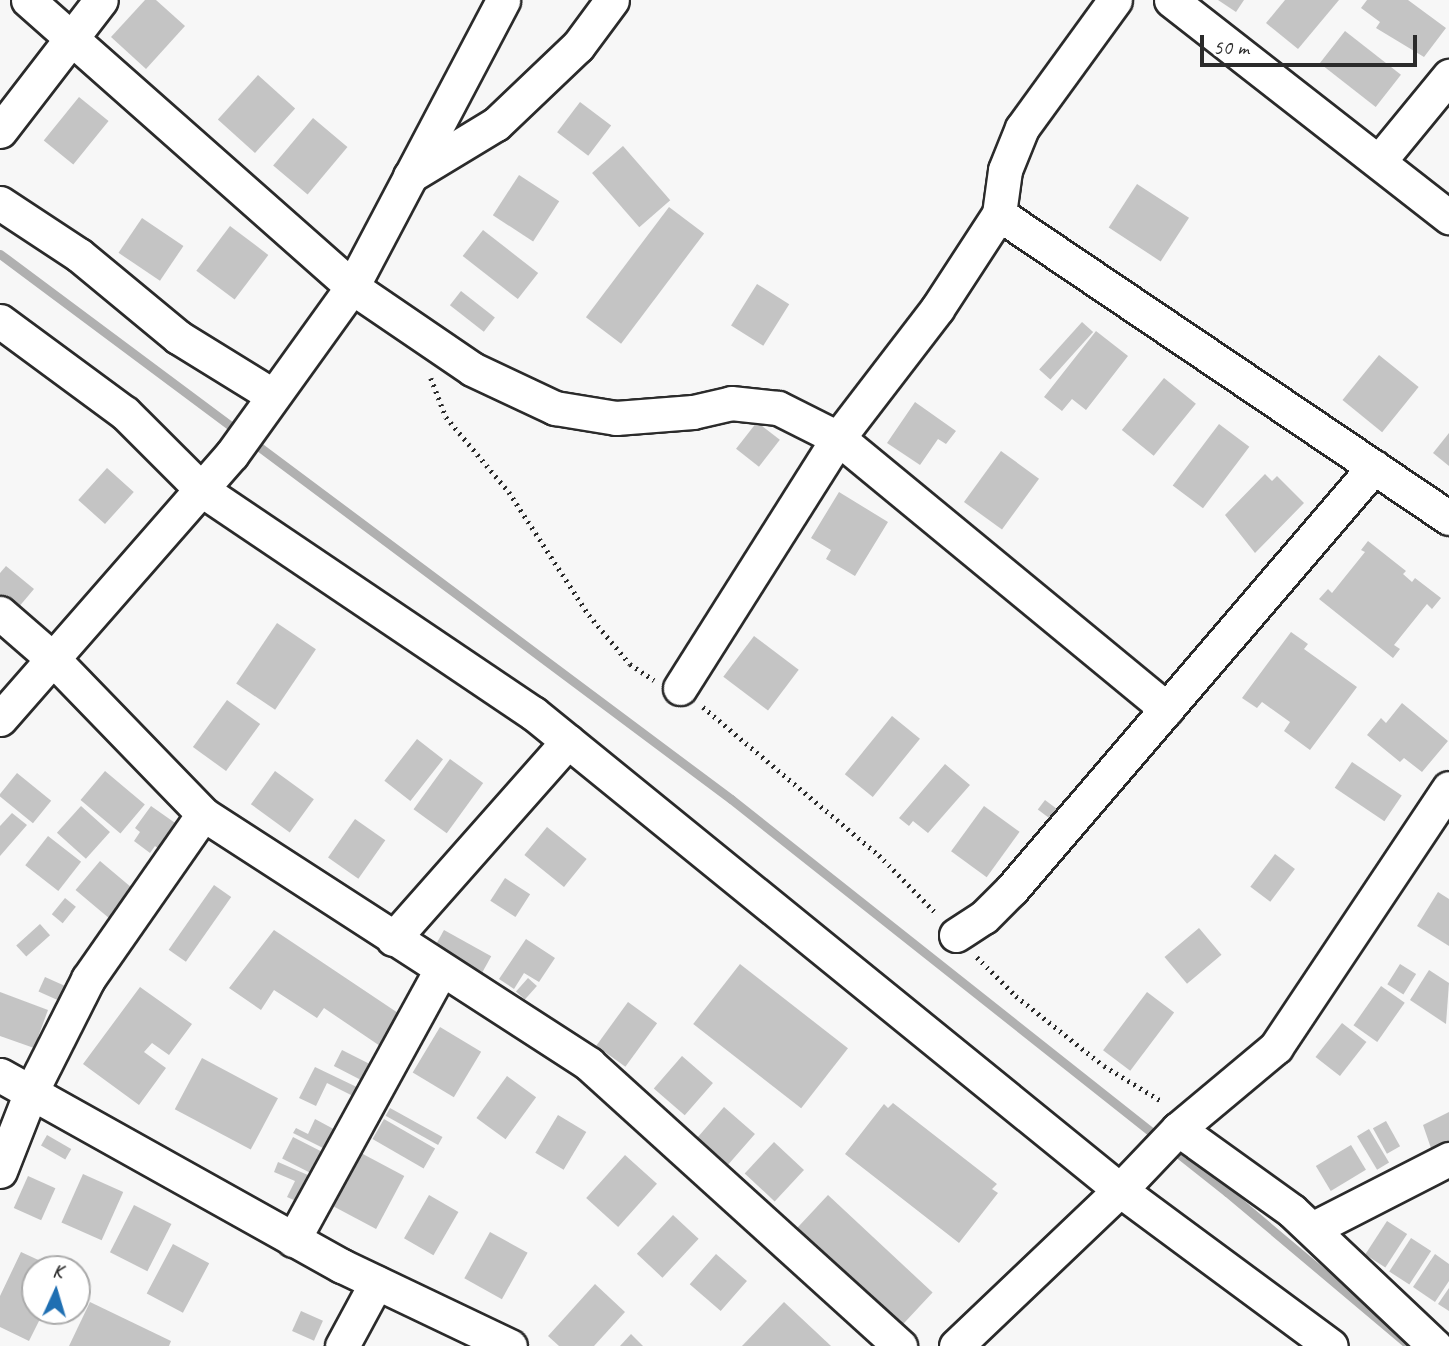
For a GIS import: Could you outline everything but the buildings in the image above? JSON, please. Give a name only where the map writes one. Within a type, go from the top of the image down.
[{"type":"street","points":[[28,0],[352,286],[436,347],[472,369],[555,408],[616,418],[693,412],[731,403],[778,408],[838,438],[1167,709]]},
{"type":"street","points":[[0,131],[101,0]]},
{"type":"street","points":[[0,719],[232,454],[352,286],[503,0]]},
{"type":"street","points":[[410,177],[496,124],[578,46],[612,0]]},
{"type":"street","points":[[680,688],[838,438],[937,309],[999,214],[1005,170],[1022,128],[1115,0]]},
{"type":"street","points":[[1171,0],[1380,160],[1449,217]]},
{"type":"street","points":[[1380,160],[1449,76]]},
{"type":"street","points":[[0,203],[79,255],[265,407]]},
{"type":"street","points":[[999,214],[1449,518]]},
{"type":"street","points":[[0,321],[125,413],[202,490],[533,713],[1331,1346]]},
{"type":"street","points":[[956,935],[999,904],[1374,467]]},
{"type":"street","points":[[0,613],[54,660],[203,814],[589,1064],[900,1346]]},
{"type":"street","points":[[393,939],[568,741]]},
{"type":"street","points":[[956,1346],[1184,1124],[1276,1047],[1449,788]]},
{"type":"street","points":[[0,1171],[31,1092],[88,979],[203,814]]},
{"type":"street","points":[[293,1240],[441,970]]},
{"type":"street","points":[[0,1075],[293,1240],[376,1283],[510,1346]]},
{"type":"street","points":[[1184,1124],[1312,1229],[1435,1346]]},
{"type":"street","points":[[1312,1229],[1449,1159]]},
{"type":"street","points":[[342,1346],[376,1283]]},
{"type":"path","points":[[436,347],[431,383],[446,417],[480,453],[618,652],[644,674],[680,688],[869,846],[1016,996],[1104,1066],[1184,1124]]},
{"type":"waterway","points":[[0,254],[239,432]]},
{"type":"waterway","points":[[250,440],[731,799],[1227,1192],[1410,1346]]}]
